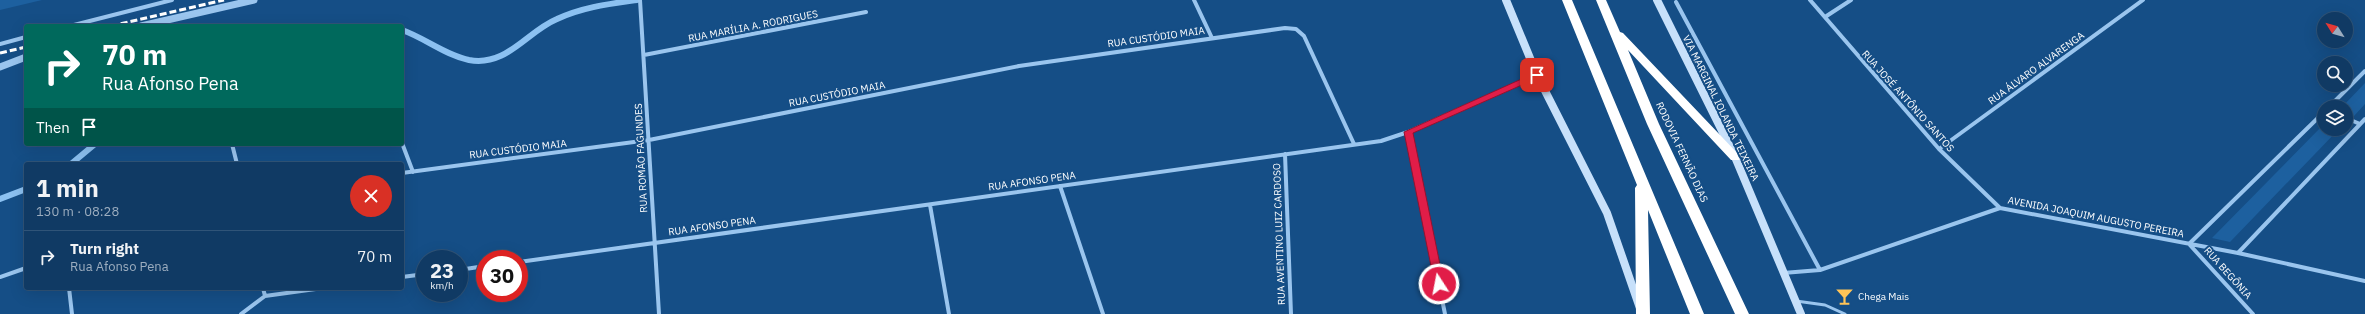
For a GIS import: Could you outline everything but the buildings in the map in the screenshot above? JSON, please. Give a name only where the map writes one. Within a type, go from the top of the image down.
[{"type":"highway","points":[[1567,0],[1697,314]]},
{"type":"highway","name":"RODOVIA FERNÃO DIAS","points":[[1601,0],[1653,124],[1742,314]]},
{"type":"highway","points":[[1612,28],[1735,157]]},
{"type":"highway","points":[[1641,180],[1642,314]]},
{"type":"main road","points":[[1506,0],[1537,75],[1607,213],[1642,314]]},
{"type":"main road","name":"VIA MARGINAL IOLANDA TEIXEIRA","points":[[1657,0],[1735,157],[1801,314]]},
{"type":"street","points":[[78,24],[172,0]]},
{"type":"street","points":[[150,24],[254,0]]},
{"type":"street","name":"RUA ROMÃO FAGUNDES","points":[[640,0],[659,314]]},
{"type":"street","points":[[1194,0],[1212,38]]},
{"type":"street","name":"RUA JOSÉ ANTÔNIO SANTOS","points":[[1810,0],[1939,149],[2000,208]]},
{"type":"street","points":[[1825,17],[1851,0]]},
{"type":"street","name":"RUA ÁLVARO ALVARENGA","points":[[1939,149],[2143,0]]},
{"type":"street","points":[[1676,2],[1820,270]]},
{"type":"street","name":"RUA MARÍLIA A. RODRIGUES","points":[[644,55],[866,12]]},
{"type":"street","name":"RUA CUSTÓDIO MAIA","points":[[404,173],[649,140],[1019,66],[1275,28],[1296,29],[1304,36],[1354,144]]},
{"type":"street","points":[[0,44],[24,38]]},
{"type":"street","points":[[0,67],[24,58]]},
{"type":"street","points":[[2336,100],[2365,71]]},
{"type":"street","name":"RUA AFONSO PENA","points":[[528,261],[1381,141],[1408,132],[1537,75]]},
{"type":"street","points":[[2189,244],[2317,119]]},
{"type":"street","points":[[2238,253],[2365,119]]},
{"type":"street","points":[[2353,121],[2360,124]]},
{"type":"street","points":[[1408,132],[1445,314]]},
{"type":"street","points":[[232,146],[236,162]]},
{"type":"street","points":[[403,146],[413,172]]},
{"type":"street","name":"RUA AVENTINO LUIZ CARDOSO","points":[[1285,154],[1291,314]]},
{"type":"street","points":[[1060,186],[1103,314]]},
{"type":"street","points":[[930,204],[949,314]]},
{"type":"street","name":"AVENIDA JOAQUIM AUGUSTO PEREIRA","points":[[1783,273],[1820,270],[2000,208],[2238,253],[2365,281]]},
{"type":"street","name":"RUA BEGÔNIA","points":[[2189,244],[2253,314]]},
{"type":"street","points":[[0,277],[24,269]]},
{"type":"street","points":[[404,277],[416,275]]},
{"type":"street","points":[[69,290],[72,314]]},
{"type":"street","points":[[264,290],[265,296]]},
{"type":"street","points":[[241,314],[265,296],[308,290]]},
{"type":"lane","points":[[1794,300],[1825,305],[1845,314]]},
{"type":"shaded area","points":[[0,0],[42,0],[0,10]]},
{"type":"shaded area","points":[[2365,83],[2365,104],[2354,116],[2353,100],[2349,100]]},
{"type":"shaded area","points":[[2317,131],[2317,136],[2332,136],[2230,242],[2212,238]]},
{"type":"waterway","points":[[404,31],[460,58],[482,61],[505,54],[546,25],[567,15],[596,6],[637,0]]},
{"type":"waterway","points":[[73,162],[93,146]]},
{"type":"waterway","points":[[0,199],[24,190]]},
{"type":"railway","points":[[120,24],[224,0]]},
{"type":"railway","points":[[0,53],[24,47]]},
{"type":"place","name":"Chega Mais","points":[[1845,296]]},
{"type":"route","points":[[1439,284],[1408,132],[1537,75]]}]
